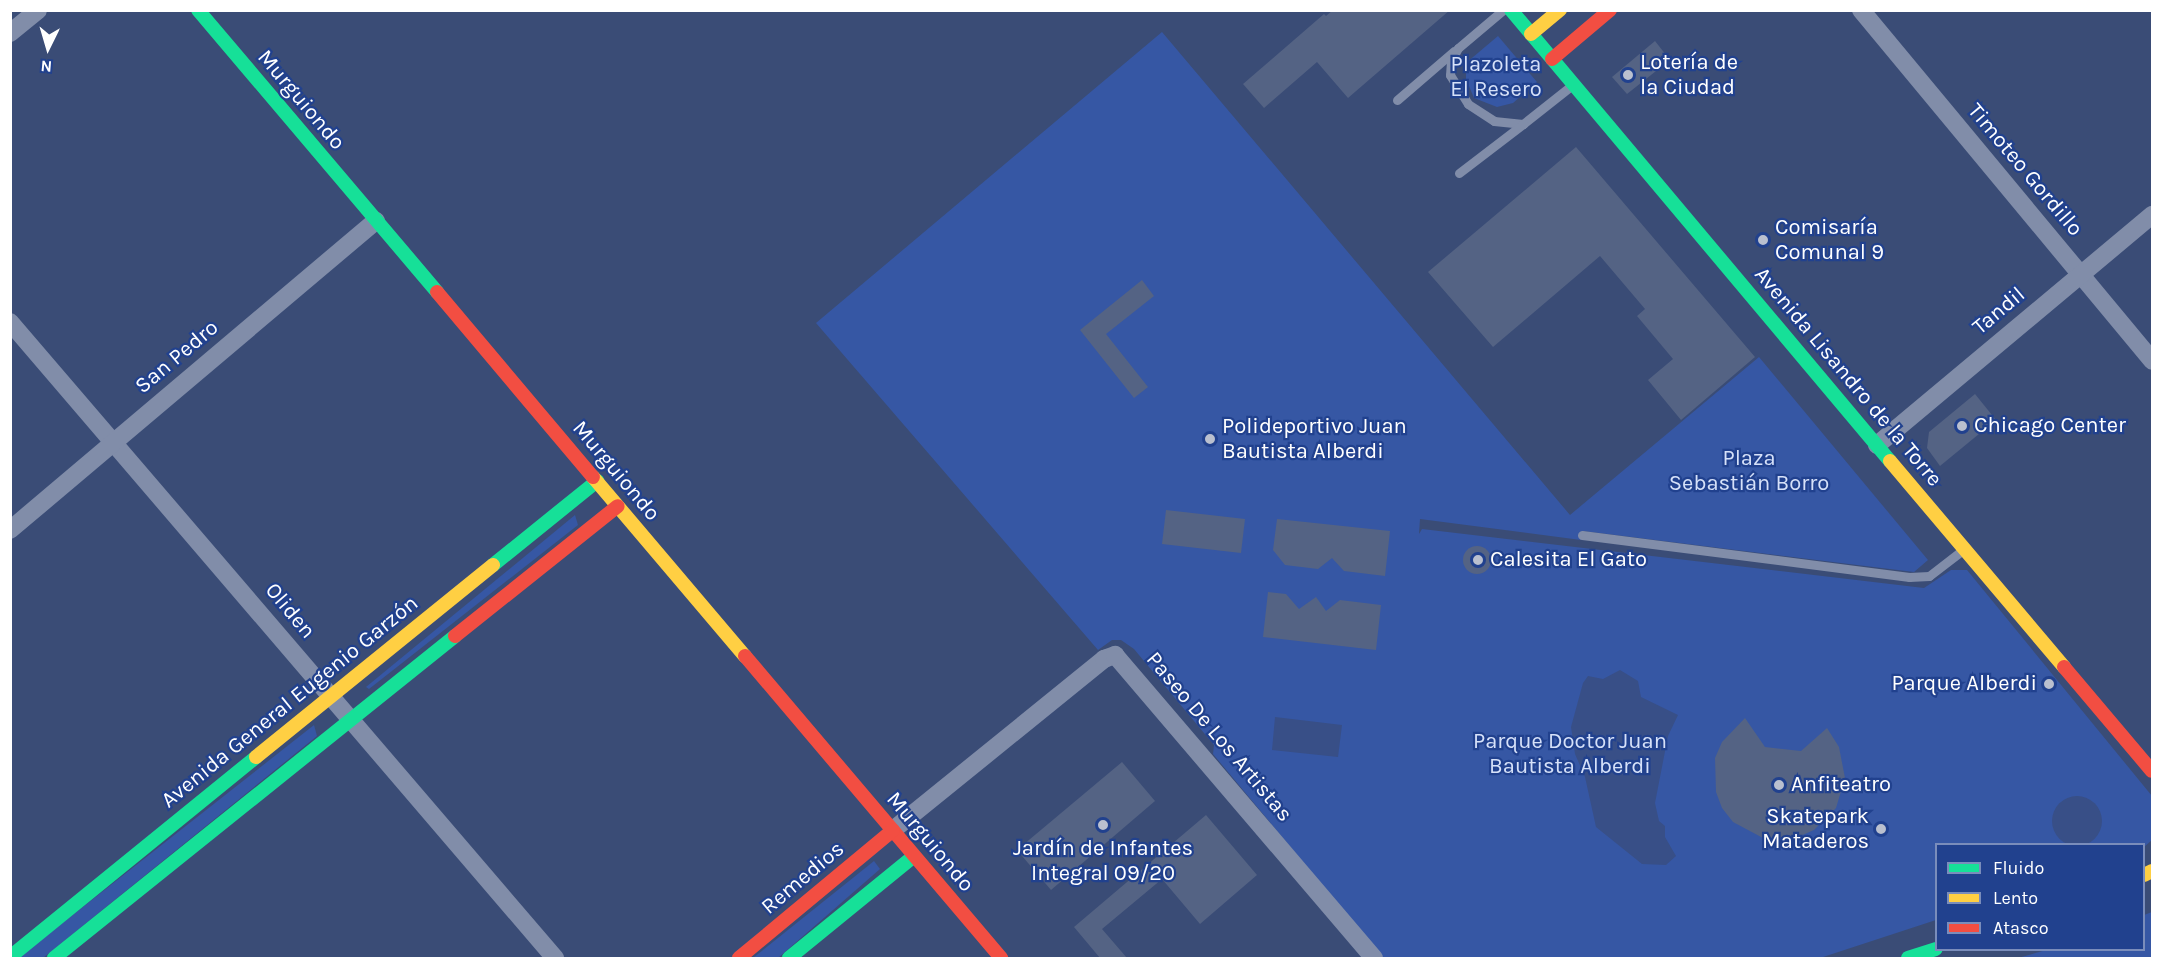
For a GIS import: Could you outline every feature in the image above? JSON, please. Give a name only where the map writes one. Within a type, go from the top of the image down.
[{"type":"street","points":[[10,33],[38,10]]},
{"type":"street","name":"Murguiondo","points":[[198,10],[1001,958]]},
{"type":"street","name":"Avenida Lisandro de la Torre","points":[[1511,10],[2152,771]]},
{"type":"street","points":[[1531,34],[1560,10]]},
{"type":"street","points":[[1552,59],[1610,10]]},
{"type":"street","name":"Timoteo Gordillo","points":[[1861,10],[2152,361]]},
{"type":"street","name":"Tandil","points":[[1877,445],[2152,215]]},
{"type":"street","name":"San Pedro","points":[[10,530],[375,221]]},
{"type":"street","name":"Oliden","points":[[10,322],[555,958]]},
{"type":"street","name":"Avenida General Eugenio Garzón","points":[[10,957],[597,482]]},
{"type":"street","points":[[54,958],[618,506]]},
{"type":"street","name":"Paseo De Los Artistas","points":[[893,830],[1104,658],[1115,655],[1374,958]]},
{"type":"street","name":"Remedios","points":[[739,958],[893,830]]},
{"type":"street","points":[[789,958],[914,856]]},
{"type":"street","points":[[1908,958],[1935,949]]},
{"type":"lane","points":[[1397,100],[1503,10]]},
{"type":"lane","points":[[1458,48],[1450,75],[1468,104],[1494,121],[1523,124]]},
{"type":"lane","points":[[1460,173],[1573,84]]},
{"type":"lane","points":[[1582,536],[1909,577],[1929,576],[1966,548]]},
{"type":"green space","points":[[1162,32],[1570,515],[1759,357],[1928,560],[1914,572],[1583,531],[1581,540],[1420,519],[1419,534],[1422,529],[1924,588],[1951,570],[1967,570],[2152,796],[2152,840],[2145,846],[2145,843],[1935,843],[1935,920],[1820,958],[1383,958],[1213,754],[1214,745],[1134,649],[1121,640],[1112,640],[1098,650],[816,323]]},
{"type":"green space","name":"Plazoleta El Resero","points":[[1498,36],[1537,82],[1513,103],[1497,107],[1474,98],[1466,79],[1466,63]]},
{"type":"green space","points":[[575,515],[578,525],[369,689],[366,687]]},
{"type":"green space","points":[[314,725],[317,736],[43,958],[18,958]]},
{"type":"green space","points":[[874,861],[880,869],[778,958],[753,958]]},
{"type":"green space","points":[[2152,912],[2152,958],[2018,958],[2042,951],[2145,951],[2145,915]]},
{"type":"shaded area","points":[[1620,670],[1638,681],[1641,697],[1678,715],[1668,736],[1655,803],[1659,821],[1665,826],[1665,837],[1676,856],[1666,865],[1642,864],[1596,827],[1585,777],[1575,754],[1571,727],[1583,683],[1588,676],[1603,679]]},
{"type":"shaded area","points":[[1275,717],[1342,725],[1338,757],[1272,750]]},
{"type":"shaded area","points":[[2077,796],[2091,801],[2101,816],[2100,830],[2088,843],[2063,841],[2054,830],[2052,821],[2054,812],[2063,801]]},
{"type":"building","points":[[1333,10],[1450,10],[1348,98],[1317,62],[1264,108],[1243,84],[1324,14],[1326,16]]},
{"type":"building","points":[[1655,41],[1670,60],[1627,94],[1612,77]]},
{"type":"building","points":[[1576,147],[1755,357],[1681,420],[1648,380],[1673,359],[1637,316],[1645,309],[1600,256],[1493,347],[1428,272]]},
{"type":"building","points":[[1142,280],[1154,296],[1106,334],[1148,387],[1134,398],[1080,330]]},
{"type":"building","name":"Chicago Center","points":[[1975,394],[1996,420],[1940,466],[1927,448],[1929,432]]},
{"type":"building","points":[[1166,510],[1245,519],[1241,553],[1162,544]]},
{"type":"building","name":"Polideportivo Juan Bautista Alberdi","points":[[1277,519],[1390,531],[1385,576],[1344,571],[1332,558],[1318,569],[1285,565],[1273,550]]},
{"type":"building","name":"Calesita El Gato","points":[[1477,546],[1487,550],[1491,560],[1487,570],[1477,574],[1467,570],[1463,560],[1467,550]]},
{"type":"building","points":[[1268,592],[1286,594],[1299,609],[1316,597],[1326,611],[1340,600],[1381,605],[1376,650],[1263,637]]},
{"type":"building","name":"Anfiteatro","points":[[1745,718],[1765,747],[1801,751],[1827,728],[1839,747],[1845,778],[1836,808],[1814,830],[1798,837],[1763,838],[1733,822],[1722,808],[1716,792],[1715,758],[1722,742]]},
{"type":"building","points":[[1122,762],[1155,801],[1051,890],[1017,850]]},
{"type":"building","points":[[1206,815],[1257,875],[1200,924],[1162,879],[1102,929],[1127,958],[1100,958],[1074,927]]},
{"type":"traffic: fast","points":[[198,10],[437,292]]},
{"type":"traffic: fast","points":[[1511,10],[1890,461]]},
{"type":"traffic: fast","points":[[493,565],[597,481]]},
{"type":"traffic: fast","points":[[54,958],[455,636]]},
{"type":"traffic: fast","points":[[10,957],[256,757]]},
{"type":"traffic: fast","points":[[789,958],[914,856]]},
{"type":"traffic: fast","points":[[1908,958],[1935,949]]},
{"type":"traffic: slow","points":[[1531,34],[1560,10]]},
{"type":"traffic: slow","points":[[1890,461],[2064,667]]},
{"type":"traffic: slow","points":[[593,477],[745,656]]},
{"type":"traffic: slow","points":[[256,757],[493,565]]},
{"type":"traffic: slow","points":[[2145,874],[2152,871]]},
{"type":"traffic: jam","points":[[1552,59],[1610,10]]},
{"type":"traffic: jam","points":[[437,292],[593,477]]},
{"type":"traffic: jam","points":[[455,636],[618,506]]},
{"type":"traffic: jam","points":[[745,656],[1001,958]]},
{"type":"traffic: jam","points":[[2064,667],[2152,771]]},
{"type":"traffic: jam","points":[[739,958],[893,830]]},
{"type":"place","name":"Lotería de la Ciudad","points":[[1628,75]]},
{"type":"place","name":"Comisaría Comunal 9","points":[[1763,240]]},
{"type":"place","name":"Chicago Center","points":[[1962,426]]},
{"type":"place","name":"Polideportivo Juan Bautista Alberdi","points":[[1210,439]]},
{"type":"place","name":"Calesita El Gato","points":[[1478,560]]},
{"type":"place","name":"Parque Alberdi","points":[[2049,684]]},
{"type":"place","name":"Anfiteatro","points":[[1779,785]]},
{"type":"place","name":"Jardín de Infantes Integral 09/20","points":[[1103,825]]},
{"type":"place","name":"Skatepark Mataderos","points":[[1881,829]]},
{"type":"park label","name":"Plaza Sebastián Borro","points":[[1749,470]]},
{"type":"park label","name":"Parque Doctor Juan Bautista Alberdi","points":[[1570,754]]}]
